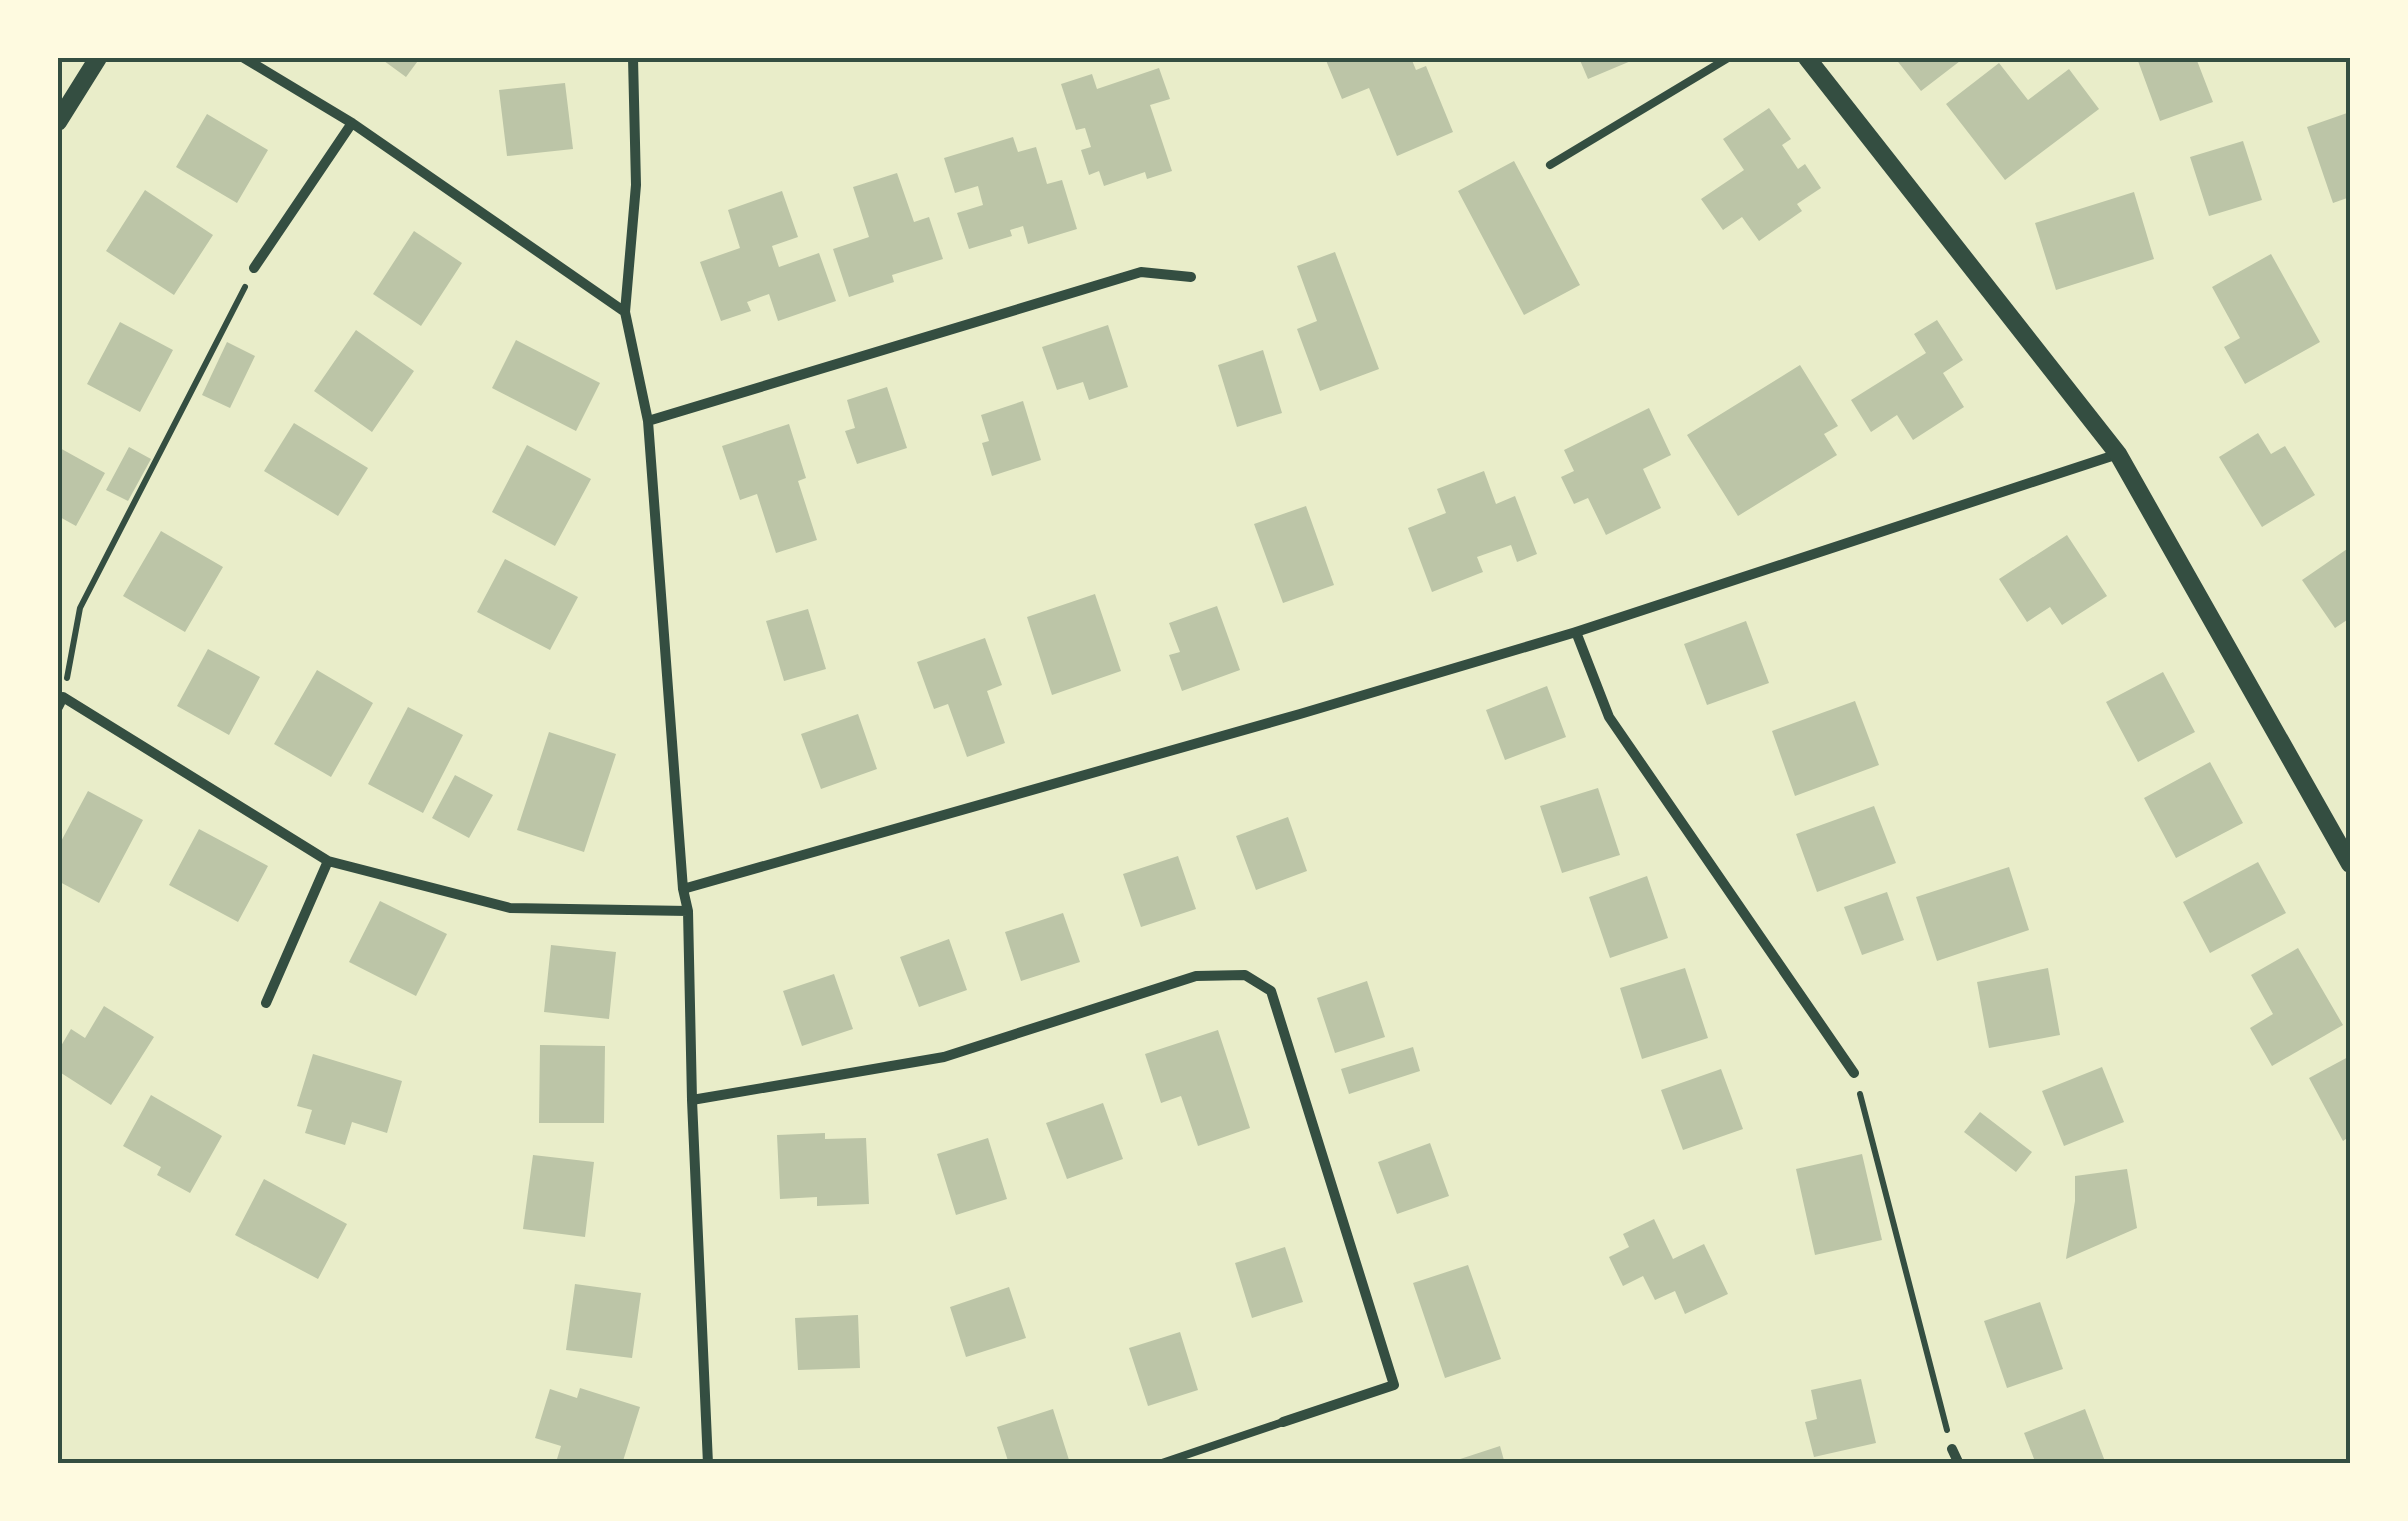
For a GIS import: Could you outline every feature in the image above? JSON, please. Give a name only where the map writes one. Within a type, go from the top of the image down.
[{"type":"street","points":[[58,122],[98,58]]},
{"type":"street","points":[[244,58],[352,124],[624,312]]},
{"type":"street","points":[[633,58],[636,184],[624,312],[648,421],[683,888],[688,911],[708,1464]]},
{"type":"street","points":[[1807,58],[2118,454],[2350,864]]},
{"type":"street","points":[[254,268],[352,124]]},
{"type":"street","points":[[648,421],[1141,272],[1191,278]]},
{"type":"street","points":[[683,888],[1576,632],[2118,454]]},
{"type":"street","points":[[1576,632],[1609,717],[1854,1073]]},
{"type":"street","points":[[60,702],[328,860],[510,908],[688,911]]},
{"type":"street","points":[[266,1003],[328,860]]},
{"type":"street","points":[[692,1100],[944,1057],[1196,976],[1245,975],[1271,990],[1394,1385],[1284,1422]]},
{"type":"street","points":[[1952,1449],[1960,1464]]},
{"type":"lane","points":[[1550,165],[1728,58]]},
{"type":"lane","points":[[1160,1464],[1284,1422]]},
{"type":"path","points":[[60,702],[80,608],[254,268]]},
{"type":"path","points":[[1854,1073],[1952,1449]]},
{"type":"building","points":[[380,58],[420,58],[406,77]]},
{"type":"building","points":[[1325,58],[1411,58],[1416,70],[1426,66],[1453,132],[1397,156],[1369,88],[1342,99]]},
{"type":"building","points":[[1579,58],[1638,58],[1588,79]]},
{"type":"building","points":[[1895,58],[1964,58],[1921,91]]},
{"type":"building","points":[[2196,58],[2213,102],[2160,121],[2138,61]]},
{"type":"building","points":[[1999,63],[2028,100],[2069,69],[2099,109],[2005,180],[1946,104]]},
{"type":"building","points":[[1159,68],[1170,99],[1150,105],[1172,171],[1147,179],[1145,172],[1104,186],[1099,171],[1089,175],[1081,150],[1091,147],[1085,128],[1076,130],[1061,84],[1092,74],[1097,89]]},
{"type":"building","points":[[565,83],[573,149],[507,156],[499,90]]},
{"type":"building","points":[[1769,108],[1791,139],[1782,145],[1798,169],[1805,164],[1821,188],[1797,204],[1802,211],[1759,241],[1742,217],[1723,230],[1701,199],[1744,170],[1723,139]]},
{"type":"building","points":[[2350,112],[2350,197],[2333,203],[2307,127]]},
{"type":"building","points":[[207,114],[268,150],[237,203],[176,167]]},
{"type":"building","points":[[1013,137],[1018,152],[1036,147],[1047,184],[1062,180],[1077,229],[1028,244],[1023,226],[1010,230],[1012,236],[969,249],[957,213],[983,205],[978,186],[955,193],[944,158]]},
{"type":"building","points":[[2243,141],[2262,200],[2209,216],[2190,157]]},
{"type":"building","points":[[1514,161],[1580,285],[1524,315],[1458,191]]},
{"type":"building","points":[[897,173],[914,222],[929,217],[943,259],[892,275],[894,282],[849,297],[833,249],[869,237],[853,187]]},
{"type":"building","points":[[145,190],[213,235],[174,295],[106,251]]},
{"type":"building","points":[[782,191],[798,237],[772,246],[779,267],[819,253],[836,301],[778,321],[769,294],[747,302],[751,311],[721,321],[700,262],[740,248],[728,210]]},
{"type":"building","points":[[2134,192],[2154,259],[2056,290],[2035,223]]},
{"type":"building","points":[[414,231],[462,263],[421,326],[373,294]]},
{"type":"building","points":[[1335,252],[1379,369],[1320,391],[1297,329],[1317,321],[1297,266]]},
{"type":"building","points":[[2271,254],[2320,342],[2245,384],[2224,347],[2240,338],[2212,287]]},
{"type":"building","points":[[1937,320],[1963,360],[1943,373],[1964,407],[1913,440],[1897,415],[1871,432],[1851,400],[1926,353],[1914,334]]},
{"type":"building","points":[[120,322],[173,350],[140,412],[87,384]]},
{"type":"building","points":[[1108,325],[1128,387],[1089,400],[1083,382],[1057,390],[1042,347]]},
{"type":"building","points":[[356,330],[414,371],[372,432],[314,391]]},
{"type":"building","points":[[516,340],[600,383],[576,431],[492,388]]},
{"type":"building","points":[[227,342],[255,356],[230,408],[202,395]]},
{"type":"building","points":[[1263,350],[1282,413],[1237,427],[1218,365]]},
{"type":"building","points":[[1800,365],[1838,426],[1824,434],[1837,455],[1738,516],[1687,435]]},
{"type":"building","points":[[887,387],[907,448],[857,464],[845,431],[855,428],[847,400]]},
{"type":"building","points":[[1023,401],[1041,460],[992,476],[982,443],[989,441],[981,415]]},
{"type":"building","points":[[1649,408],[1671,455],[1643,469],[1661,508],[1606,535],[1588,498],[1574,504],[1561,477],[1574,471],[1564,450]]},
{"type":"building","points":[[294,423],[368,468],[338,516],[264,471]]},
{"type":"building","points":[[789,424],[806,478],[798,481],[817,540],[776,553],[757,494],[740,500],[722,446]]},
{"type":"building","points":[[2258,433],[2271,454],[2285,446],[2315,495],[2262,527],[2219,457]]},
{"type":"building","points":[[527,445],[591,479],[555,546],[492,512]]},
{"type":"building","points":[[58,447],[105,473],[76,526],[58,516]]},
{"type":"building","points":[[129,447],[151,459],[128,501],[106,490]]},
{"type":"building","points":[[1484,471],[1496,504],[1515,496],[1537,554],[1517,562],[1511,545],[1477,557],[1483,572],[1432,592],[1408,528],[1446,513],[1437,489]]},
{"type":"building","points":[[1306,506],[1334,585],[1283,603],[1254,524]]},
{"type":"building","points":[[161,531],[223,567],[185,632],[123,596]]},
{"type":"building","points":[[2067,535],[2107,596],[2062,625],[2050,607],[2027,622],[1999,579]]},
{"type":"building","points":[[2350,547],[2350,618],[2335,628],[2302,580]]},
{"type":"building","points":[[505,559],[578,597],[550,650],[477,612]]},
{"type":"building","points":[[1095,594],[1121,671],[1052,695],[1027,617]]},
{"type":"building","points":[[1217,606],[1240,670],[1182,691],[1169,655],[1180,652],[1169,623]]},
{"type":"building","points":[[808,609],[826,669],[784,681],[766,621]]},
{"type":"building","points":[[1746,621],[1769,683],[1707,705],[1684,644]]},
{"type":"building","points":[[985,638],[1002,685],[987,691],[1005,743],[967,757],[948,704],[934,709],[917,662]]},
{"type":"building","points":[[208,649],[260,677],[229,735],[177,706]]},
{"type":"building","points":[[317,670],[373,703],[331,777],[274,744]]},
{"type":"building","points":[[2163,672],[2195,732],[2138,762],[2106,702]]},
{"type":"building","points":[[1547,686],[1566,737],[1505,760],[1486,710]]},
{"type":"building","points":[[1855,701],[1879,765],[1795,796],[1772,731]]},
{"type":"building","points":[[408,707],[463,735],[423,813],[368,784]]},
{"type":"building","points":[[858,714],[877,769],[821,789],[801,734]]},
{"type":"building","points":[[549,732],[616,754],[584,852],[517,830]]},
{"type":"building","points":[[2210,762],[2243,823],[2176,858],[2144,798]]},
{"type":"building","points":[[455,775],[493,795],[469,838],[432,818]]},
{"type":"building","points":[[1598,788],[1620,855],[1562,873],[1540,806]]},
{"type":"building","points":[[88,791],[143,820],[99,903],[58,881],[58,847]]},
{"type":"building","points":[[1874,806],[1896,863],[1817,892],[1796,834]]},
{"type":"building","points":[[1288,817],[1307,871],[1256,890],[1236,836]]},
{"type":"building","points":[[199,829],[268,866],[238,922],[169,885]]},
{"type":"building","points":[[1178,856],[1196,909],[1141,927],[1123,874]]},
{"type":"building","points":[[2258,862],[2286,913],[2210,953],[2183,902]]},
{"type":"building","points":[[2009,867],[2029,930],[1937,961],[1916,897]]},
{"type":"building","points":[[1647,876],[1668,938],[1610,958],[1589,897]]},
{"type":"building","points":[[1887,892],[1904,940],[1862,955],[1844,907]]},
{"type":"building","points":[[380,901],[447,934],[416,996],[349,962]]},
{"type":"building","points":[[1063,913],[1080,962],[1021,981],[1005,932]]},
{"type":"building","points":[[949,939],[967,990],[919,1007],[900,957]]},
{"type":"building","points":[[551,945],[616,952],[609,1019],[544,1012]]},
{"type":"building","points":[[2298,948],[2343,1025],[2272,1066],[2250,1028],[2273,1014],[2251,975]]},
{"type":"building","points":[[1685,968],[1708,1038],[1642,1059],[1620,988]]},
{"type":"building","points":[[2048,968],[2060,1035],[1989,1048],[1977,982]]},
{"type":"building","points":[[834,974],[853,1029],[802,1046],[783,991]]},
{"type":"building","points":[[1367,981],[1385,1037],[1335,1053],[1317,998]]},
{"type":"building","points":[[104,1006],[154,1037],[111,1105],[58,1071],[58,1051],[71,1029],[85,1038]]},
{"type":"building","points":[[1218,1030],[1250,1128],[1198,1146],[1181,1096],[1161,1103],[1145,1054]]},
{"type":"building","points":[[540,1045],[605,1046],[604,1123],[539,1123]]},
{"type":"building","points":[[1413,1047],[1420,1071],[1349,1094],[1341,1069]]},
{"type":"building","points":[[313,1054],[402,1081],[387,1133],[352,1122],[345,1145],[305,1133],[312,1110],[297,1106]]},
{"type":"building","points":[[2350,1056],[2350,1136],[2343,1141],[2309,1078]]},
{"type":"building","points":[[2102,1067],[2124,1122],[2064,1146],[2042,1091]]},
{"type":"building","points":[[1721,1069],[1743,1129],[1683,1150],[1661,1090]]},
{"type":"building","points":[[151,1095],[222,1136],[190,1193],[157,1175],[161,1167],[123,1146]]},
{"type":"building","points":[[1103,1103],[1123,1159],[1067,1179],[1046,1123]]},
{"type":"building","points":[[1980,1112],[2032,1152],[2016,1172],[1964,1132]]},
{"type":"building","points":[[825,1133],[825,1139],[866,1138],[869,1204],[817,1206],[817,1197],[780,1199],[777,1135]]},
{"type":"building","points":[[988,1138],[1007,1199],[956,1215],[937,1154]]},
{"type":"building","points":[[1430,1143],[1449,1196],[1397,1214],[1378,1162]]},
{"type":"building","points":[[1862,1154],[1882,1240],[1815,1255],[1796,1169]]},
{"type":"building","points":[[533,1155],[594,1162],[585,1237],[523,1229]]},
{"type":"building","points":[[2127,1169],[2137,1228],[2066,1259],[2075,1176]]},
{"type":"building","points":[[264,1179],[347,1224],[318,1279],[235,1235]]},
{"type":"building","points":[[1654,1219],[1673,1259],[1704,1244],[1728,1294],[1685,1314],[1675,1291],[1655,1300],[1643,1276],[1623,1286],[1609,1257],[1629,1247],[1623,1234]]},
{"type":"building","points":[[1285,1247],[1303,1302],[1252,1318],[1235,1263]]},
{"type":"building","points":[[1468,1265],[1501,1359],[1445,1378],[1413,1283]]},
{"type":"building","points":[[575,1284],[641,1293],[632,1358],[566,1350]]},
{"type":"building","points":[[1009,1287],[1026,1338],[966,1357],[950,1307]]},
{"type":"building","points":[[2040,1302],[2063,1369],[2007,1388],[1984,1321]]},
{"type":"building","points":[[858,1315],[860,1368],[798,1370],[795,1318]]},
{"type":"building","points":[[1180,1332],[1198,1390],[1148,1406],[1129,1348]]},
{"type":"building","points":[[1861,1379],[1876,1443],[1814,1457],[1805,1422],[1817,1419],[1811,1390]]},
{"type":"building","points":[[580,1388],[640,1407],[622,1464],[570,1464],[557,1459],[561,1446],[535,1438],[550,1389],[577,1398]]},
{"type":"building","points":[[1053,1409],[1069,1460],[1057,1464],[1009,1464],[997,1427]]},
{"type":"building","points":[[2085,1409],[2106,1464],[2036,1464],[2024,1433]]},
{"type":"building","points":[[1500,1446],[1505,1464],[1448,1464],[1448,1463]]}]
